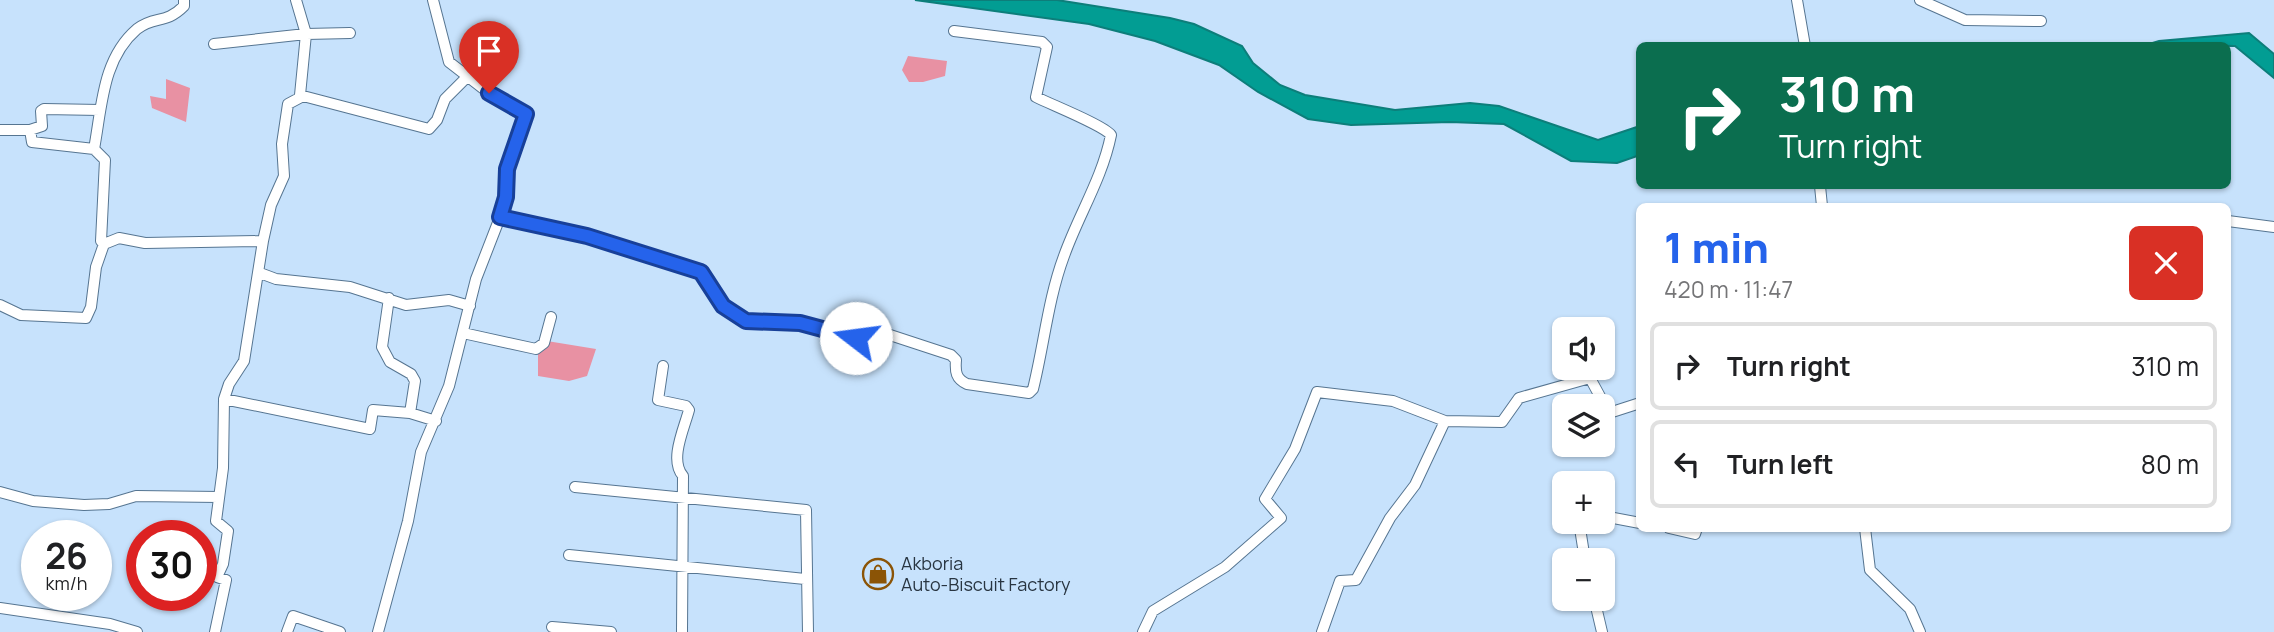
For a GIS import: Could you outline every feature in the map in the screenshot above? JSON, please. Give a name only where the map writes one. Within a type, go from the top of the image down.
[{"type":"street","points":[[94,149],[104,84],[119,50],[136,30],[149,21],[172,18],[184,6],[184,0]]},
{"type":"street","points":[[215,632],[226,580],[217,577],[223,564],[228,531],[217,524],[223,459],[224,399],[229,384],[244,361],[263,241],[271,205],[284,176],[282,144],[286,108],[300,95],[306,34],[296,0]]},
{"type":"street","points":[[378,632],[406,530],[421,452],[449,386],[476,279],[506,197],[507,169],[526,114],[489,93],[449,62],[433,0]]},
{"type":"street","points":[[1797,0],[1804,42]]},
{"type":"street","points":[[1920,0],[1965,20],[2041,21]]},
{"type":"street","points":[[500,217],[587,236],[701,272],[723,306],[746,321],[800,323],[872,341],[887,334],[951,355],[956,360],[955,372],[960,381],[967,384],[1029,393],[1033,389],[1050,303],[1064,256],[1105,166],[1111,135],[1104,127],[1080,120],[1036,97],[1047,47],[1042,42],[954,31]]},
{"type":"street","points":[[214,44],[306,34],[351,33]]},
{"type":"street","points":[[300,95],[429,129],[437,120],[445,99],[468,76]]},
{"type":"street","points":[[0,130],[30,130],[42,126],[41,111],[44,108],[100,110]]},
{"type":"street","points":[[30,130],[32,142],[94,149],[105,160],[101,241],[104,244]]},
{"type":"street","points":[[2231,221],[2274,227]]},
{"type":"street","points":[[0,305],[21,315],[86,318],[91,307],[96,267],[104,244],[119,238],[145,243],[263,241]]},
{"type":"street","points":[[260,273],[276,279],[350,287],[406,305],[449,300],[470,306]]},
{"type":"street","points":[[389,298],[382,348],[390,362],[411,374],[415,382],[410,413]]},
{"type":"street","points":[[463,333],[536,349],[544,343],[551,317]]},
{"type":"street","points":[[663,366],[658,400],[686,406],[689,410],[677,457],[677,466],[683,477],[682,632]]},
{"type":"street","points":[[1143,632],[1153,611],[1225,567],[1281,518],[1265,499],[1295,449],[1317,392],[1393,401],[1445,421],[1502,422],[1519,398],[1590,378],[1609,413],[1636,404]]},
{"type":"street","points":[[224,399],[370,429],[373,410],[410,413],[436,421]]},
{"type":"street","points":[[1322,632],[1340,581],[1356,580],[1390,518],[1415,485],[1445,421]]},
{"type":"street","points":[[575,487],[806,510],[805,579],[808,632]]},
{"type":"street","points":[[0,492],[33,501],[84,505],[109,504],[136,496],[219,497]]},
{"type":"street","points":[[1615,518],[1636,522]]},
{"type":"street","points":[[1865,532],[1870,570],[1910,608],[1920,632]]},
{"type":"street","points":[[569,555],[805,579]]},
{"type":"street","points":[[0,608],[110,624],[137,632]]},
{"type":"street","points":[[1597,611],[1602,632]]},
{"type":"street","points":[[287,632],[293,616],[340,632]]},
{"type":"street","points":[[552,627],[611,632]]},
{"type":"shaded area","points":[[915,0],[1057,0],[1170,18],[1194,24],[1242,46],[1253,63],[1280,85],[1305,95],[1395,110],[1470,103],[1499,106],[1598,140],[1636,127],[1636,156],[1617,163],[1571,161],[1504,124],[1450,122],[1351,125],[1308,119],[1258,92],[1219,65],[1155,41],[1089,24]]},
{"type":"shaded area","points":[[2249,33],[2274,54],[2274,78],[2235,46],[2231,46],[2231,42],[2156,42]]},
{"type":"shaded area","points":[[908,56],[947,61],[945,76],[923,82],[909,82],[902,70]]},
{"type":"shaded area","points":[[166,79],[190,88],[186,122],[152,108],[150,96],[166,99]]},
{"type":"shaded area","points":[[547,341],[596,349],[587,376],[569,381],[538,376],[538,351],[545,348]]},
{"type":"place","name":"Akboria Auto-Biscuit Factory","points":[[878,574]]},
{"type":"route","points":[[489,93],[526,114],[507,169],[506,197],[500,217],[522,224],[587,236],[701,272],[723,306],[746,321],[800,323],[856,338]]}]
